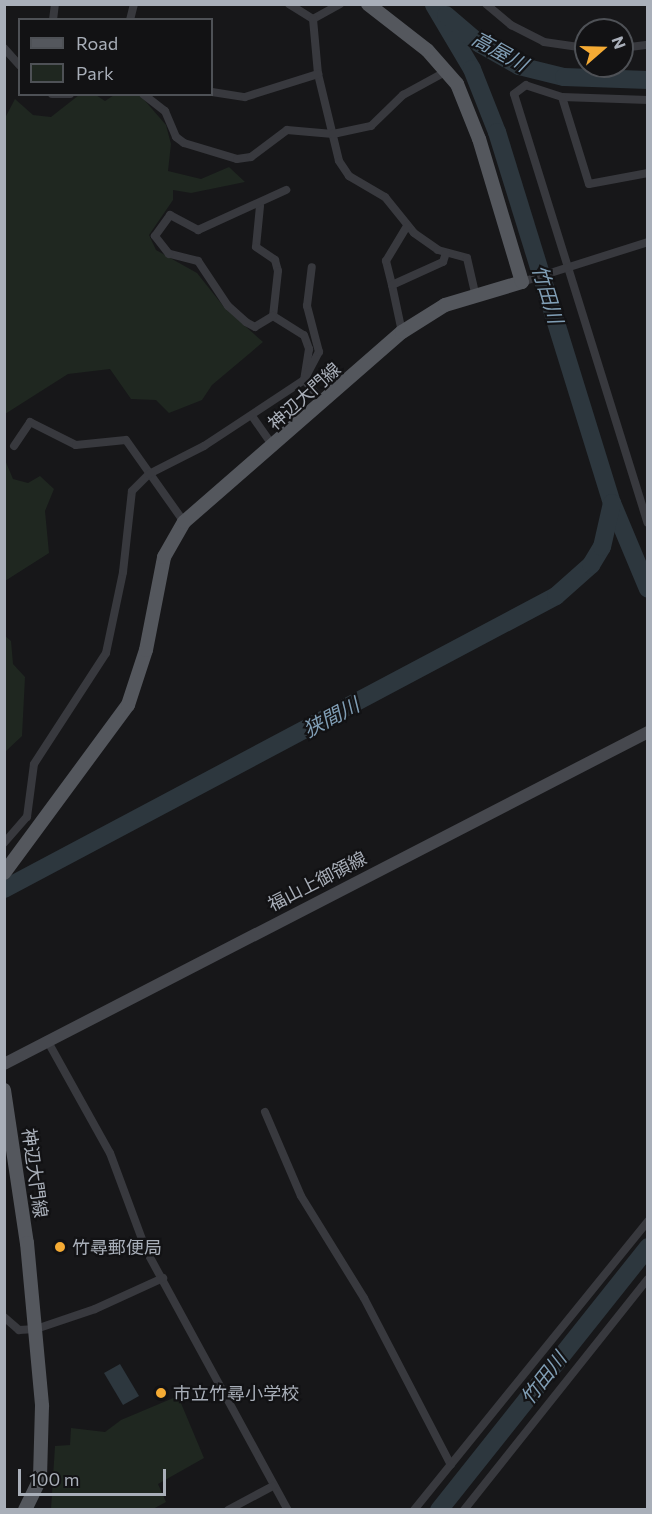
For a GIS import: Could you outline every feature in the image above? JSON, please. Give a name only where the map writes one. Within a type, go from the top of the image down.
[{"type":"main road","points":[[368,4],[447,71],[479,139],[524,281]]},
{"type":"main road","name":"神辺大門線","points":[[4,873],[128,705],[144,660],[164,557],[184,522],[274,447],[402,332],[445,304],[524,281]]},
{"type":"main road","name":"福山上御領線","points":[[4,1064],[648,732]]},
{"type":"main road","name":"神辺大門線","points":[[4,1090],[36,1329],[42,1460],[40,1479],[25,1509]]},
{"type":"street","points":[[289,4],[312,19]]},
{"type":"street","points":[[312,19],[340,4]]},
{"type":"street","points":[[486,4],[511,25],[544,42],[574,46]]},
{"type":"street","points":[[312,19],[318,74],[333,134],[349,176],[385,197],[407,226],[446,253],[467,258],[475,294]]},
{"type":"street","points":[[4,48],[18,64]]},
{"type":"street","points":[[146,96],[165,111],[176,137],[221,156],[251,157],[287,130],[333,134],[378,122],[403,94],[447,71]]},
{"type":"street","points":[[213,92],[245,98],[318,74]]},
{"type":"street","points":[[648,100],[562,96],[526,86],[514,94],[648,523]]},
{"type":"street","points":[[562,96],[589,184],[648,173]]},
{"type":"street","points":[[273,316],[255,327],[246,322],[228,306],[198,261],[170,254],[154,236],[170,215],[198,230],[216,219],[260,206],[286,190]]},
{"type":"street","points":[[260,206],[256,247],[275,260],[278,271],[273,316]]},
{"type":"street","points":[[402,332],[386,261],[407,226]]},
{"type":"street","points":[[524,281],[648,242]]},
{"type":"street","points":[[392,285],[442,262],[446,253]]},
{"type":"street","points":[[4,843],[27,818],[34,764],[106,653],[123,572],[129,498],[149,474],[252,416],[304,380],[319,352],[307,306],[312,267]]},
{"type":"street","points":[[273,316],[304,335],[309,349],[304,380]]},
{"type":"street","points":[[304,380],[324,403]]},
{"type":"street","points":[[252,416],[274,447]]},
{"type":"street","points":[[14,446],[30,422],[76,445],[126,440],[184,522]]},
{"type":"street","points":[[47,1040],[110,1153],[146,1250],[288,1509]]},
{"type":"street","points":[[265,1112],[301,1196],[364,1298],[451,1464]]},
{"type":"street","points":[[414,1509],[648,1221]]},
{"type":"street","points":[[4,1317],[19,1330],[36,1329],[95,1310],[163,1278]]},
{"type":"street","points":[[464,1509],[648,1279]]},
{"type":"street","points":[[228,1509],[273,1485]]},
{"type":"green space","points":[[78,96],[98,96],[105,101],[112,96],[141,96],[166,125],[171,144],[168,171],[201,179],[229,167],[245,182],[191,193],[173,190],[173,200],[149,235],[156,250],[197,273],[224,307],[263,342],[212,385],[202,400],[169,413],[156,400],[131,399],[110,369],[68,374],[5,414],[5,118],[15,99],[33,115],[51,117]]},
{"type":"green space","points":[[5,460],[13,479],[28,483],[40,476],[54,489],[45,511],[49,553],[5,581]]},
{"type":"green space","points":[[4,635],[11,641],[13,664],[25,677],[22,736],[5,752]]},
{"type":"green space","points":[[178,1396],[204,1458],[158,1484],[166,1502],[153,1509],[51,1509],[55,1446],[70,1445],[71,1428],[105,1432],[121,1420]]},
{"type":"shaded area","points":[[120,1364],[139,1396],[123,1405],[104,1373]]},
{"type":"waterway","name":"竹田川","points":[[434,5],[472,69],[497,132],[612,503],[648,589]]},
{"type":"waterway","name":"高屋川","points":[[446,15],[480,44],[519,66],[564,77],[648,80]]},
{"type":"waterway","name":"狭間川","points":[[4,889],[556,596],[591,565],[602,547],[612,503]]},
{"type":"waterway","name":"竹田川","points":[[439,1510],[648,1247]]},
{"type":"place","name":"竹尋郵便局","points":[[60,1247]]},
{"type":"place","name":"市立竹尋小学校","points":[[161,1393]]}]
